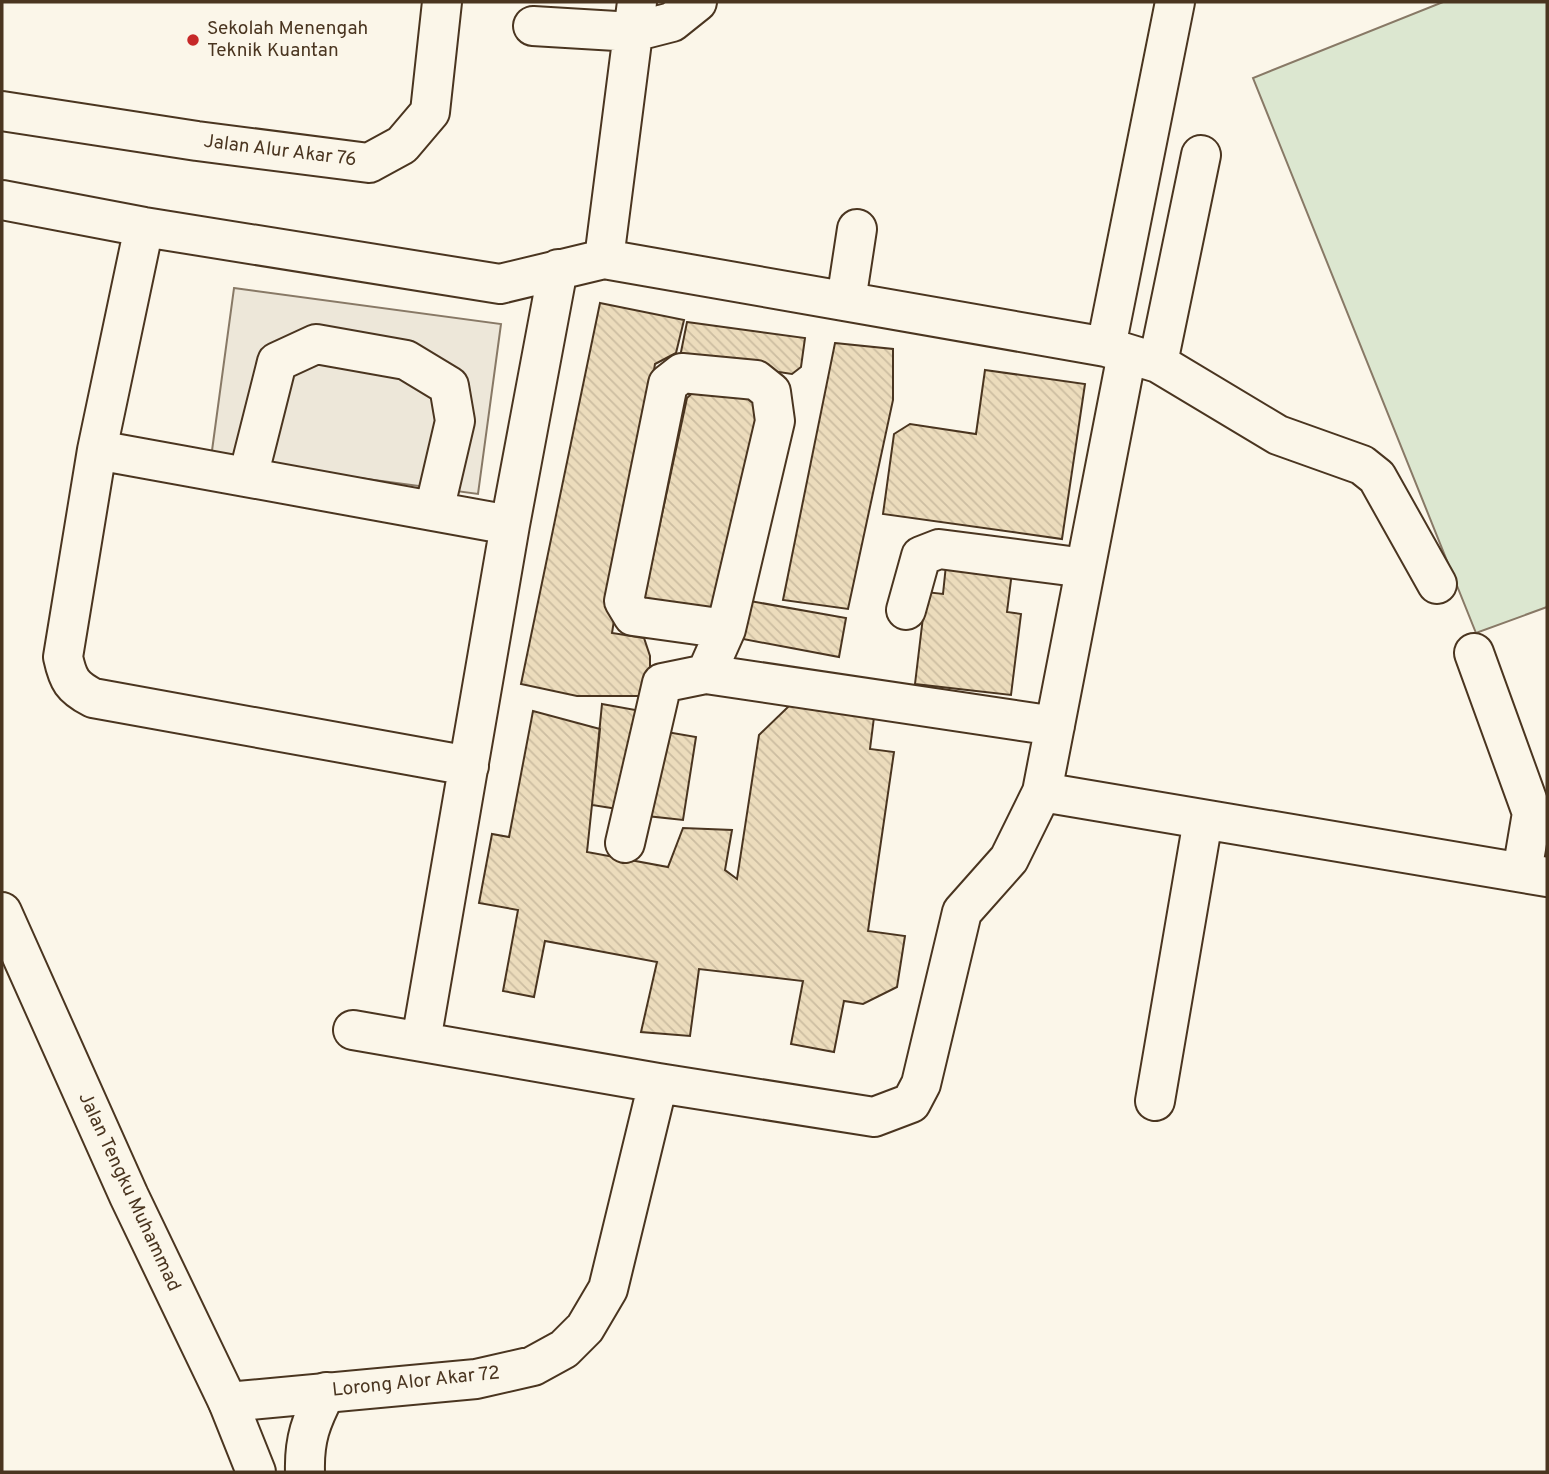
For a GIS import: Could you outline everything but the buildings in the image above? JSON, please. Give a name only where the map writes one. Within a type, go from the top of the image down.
[{"type":"street","name":"Jalan Alur Akar 76","points":[[2,111],[197,141],[369,163],[402,145],[430,112],[442,2]]},
{"type":"street","points":[[533,26],[635,17],[672,22],[696,2]]},
{"type":"street","points":[[353,1030],[658,1083],[874,1116],[911,1103],[921,1084],[962,912],[1009,859],[1042,792],[1085,568],[1131,354],[1175,2]]},
{"type":"street","points":[[604,259],[635,17]]},
{"type":"street","points":[[1131,354],[1201,155]]},
{"type":"street","points":[[2,200],[144,228],[500,284],[604,259],[1131,354],[1278,435],[1362,465],[1377,477],[1437,584]]},
{"type":"street","points":[[144,228],[97,450],[63,657],[66,675],[78,690],[93,698],[470,765]]},
{"type":"street","points":[[846,301],[857,229]]},
{"type":"street","points":[[421,1041],[510,525],[558,270]]},
{"type":"street","points":[[248,477],[277,362],[316,344],[407,360],[449,386],[455,421],[435,511]]},
{"type":"street","points":[[706,674],[726,629],[775,421],[771,392],[756,380],[682,373],[668,384],[624,601],[634,616],[726,629]]},
{"type":"street","points":[[97,450],[510,525]]},
{"type":"street","points":[[906,610],[922,556],[939,549],[1085,568]]},
{"type":"street","points":[[1042,792],[1535,875],[1532,813],[1474,653]]},
{"type":"street","points":[[625,843],[663,683],[706,674],[1055,726]]},
{"type":"street","points":[[1155,1101],[1203,820]]},
{"type":"street","name":"Jalan Tengku Muhammad","points":[[2,912],[129,1196],[228,1402],[256,1472]]},
{"type":"street","name":"Lorong Alor Akar 72","points":[[228,1402],[475,1379],[533,1366],[564,1349],[585,1328],[608,1289],[658,1083]]},
{"type":"street","points":[[305,1472],[305,1448],[309,1429],[326,1392]]},
{"type":"green space","points":[[1443,2],[1547,2],[1547,607],[1476,633],[1253,78]]},
{"type":"shaded area","points":[[234,288],[501,324],[478,494],[211,458]]},
{"type":"place","name":"Sekolah Menengah Teknik Kuantan","points":[[193,40]]}]
